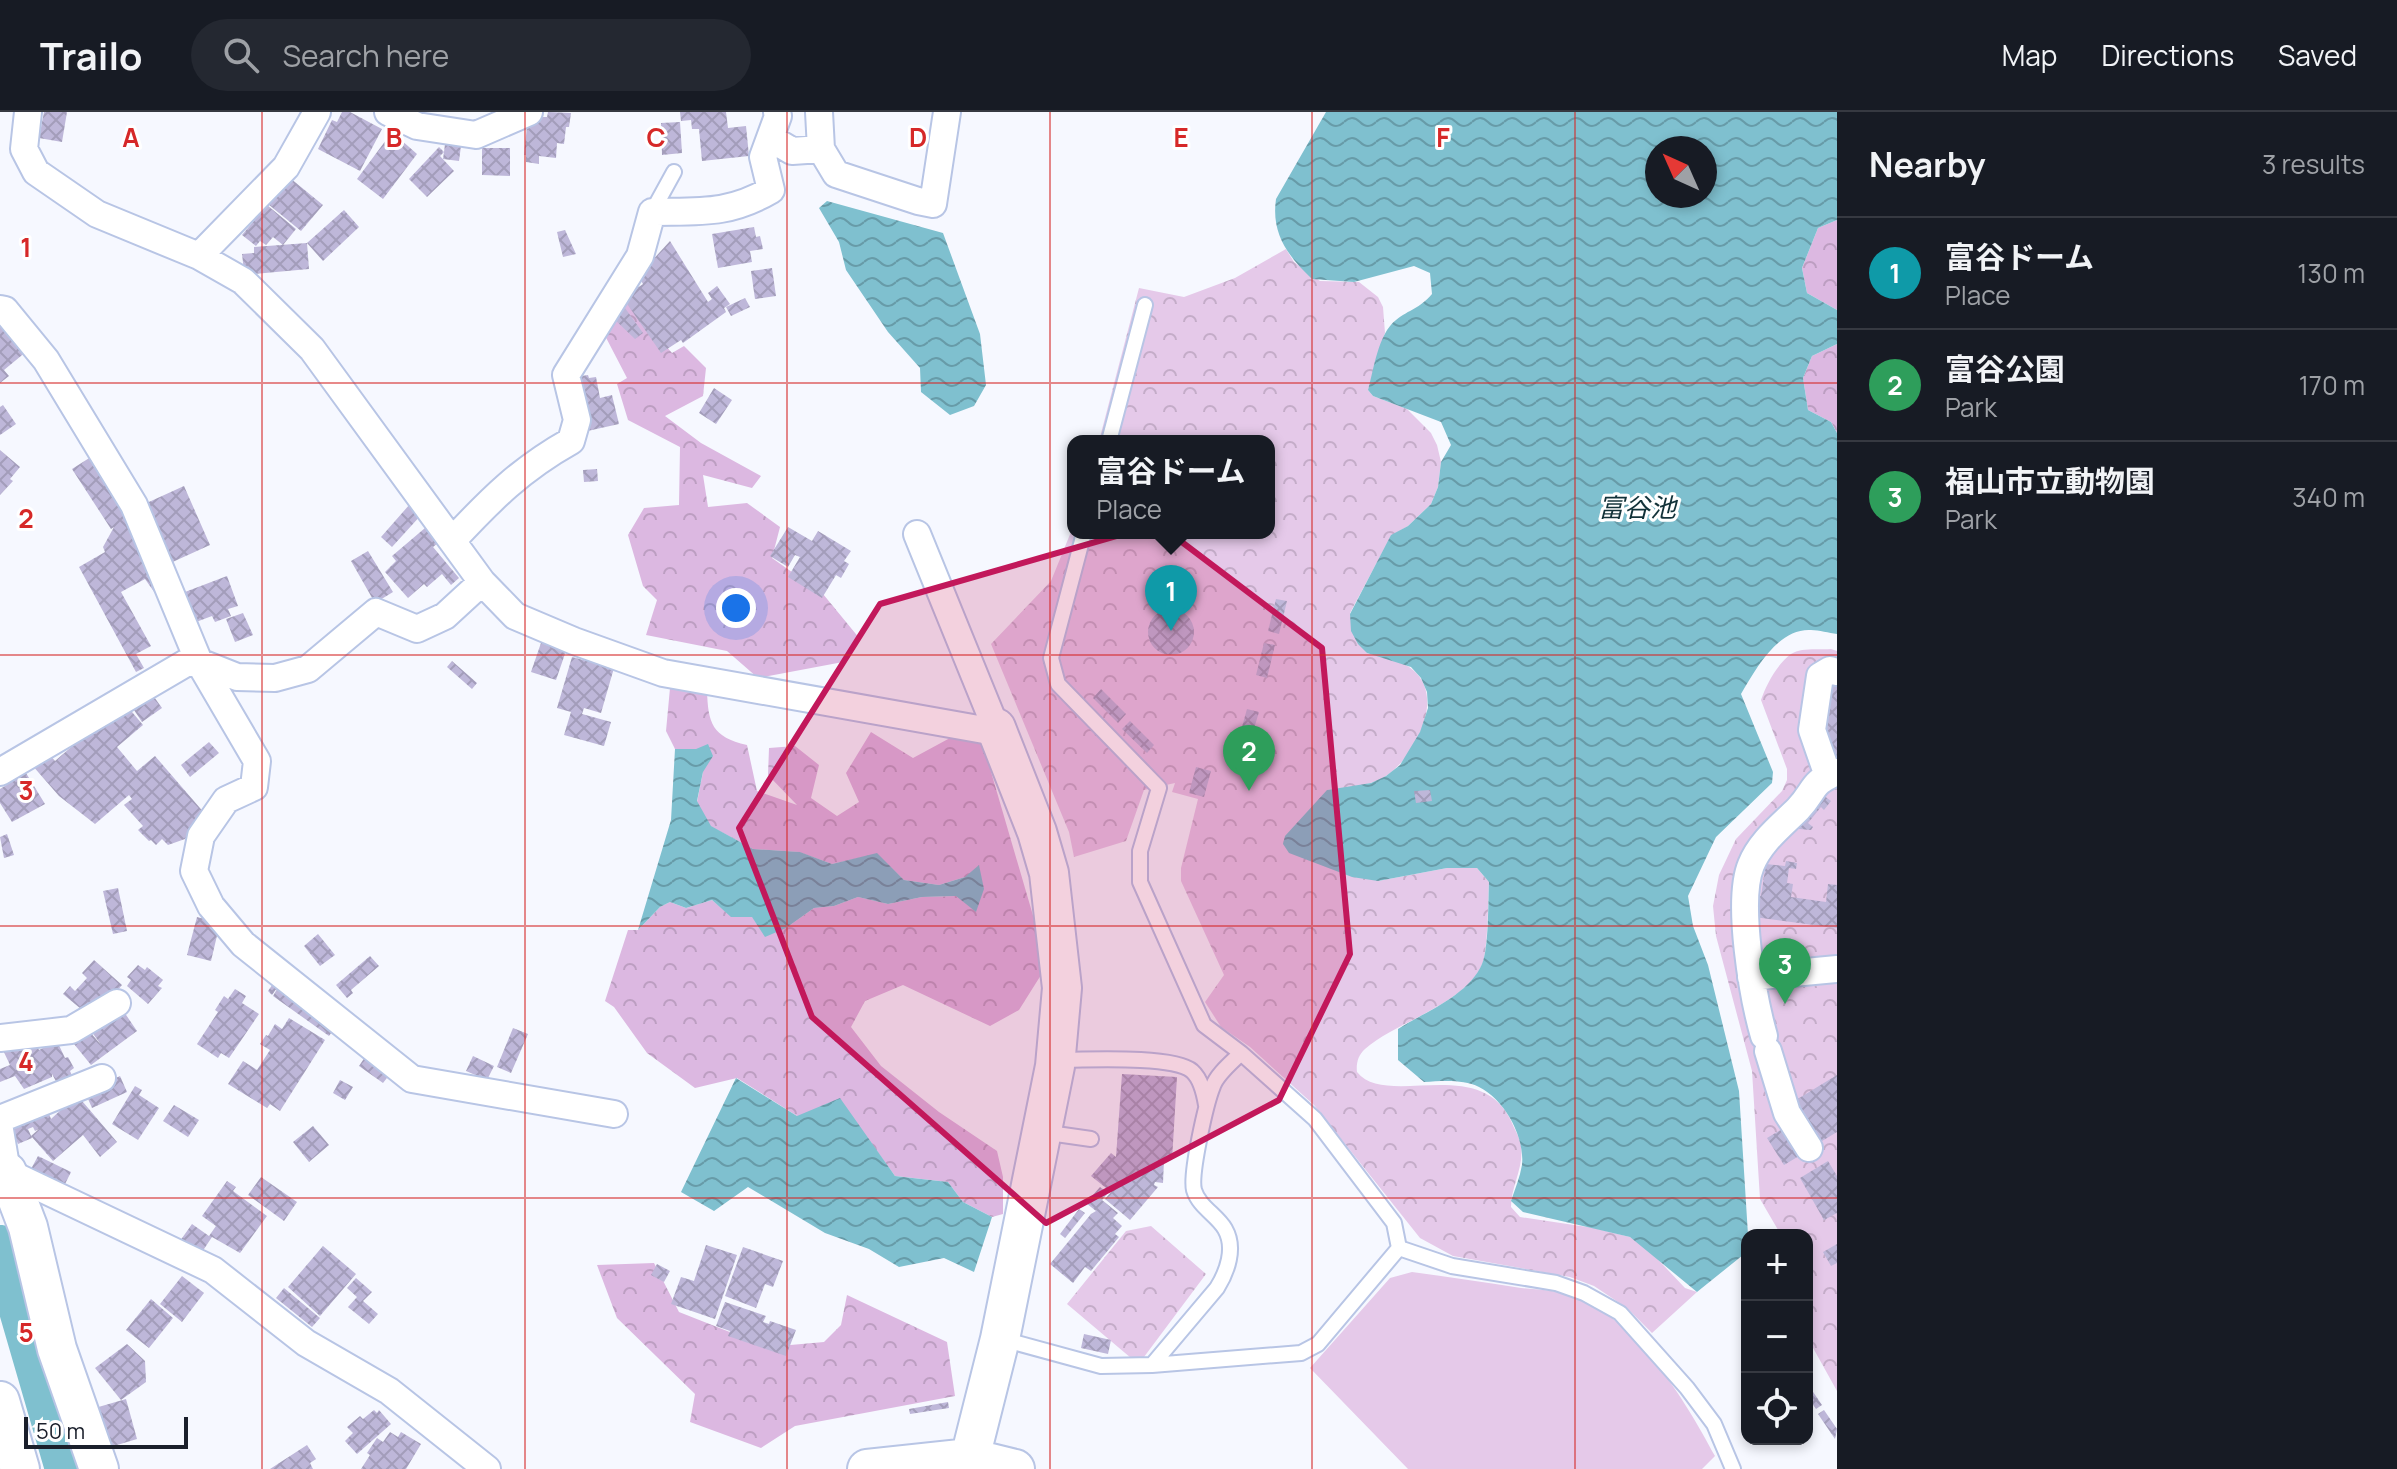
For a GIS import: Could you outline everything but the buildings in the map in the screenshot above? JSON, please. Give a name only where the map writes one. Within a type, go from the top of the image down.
[{"type":"street","points":[[28,112],[24,149],[36,172],[97,214],[199,256],[243,281],[312,349],[482,582],[515,616],[663,673],[984,730],[996,728]]},
{"type":"street","points":[[199,256],[286,167],[317,112]]},
{"type":"street","points":[[388,112],[417,126],[476,135],[529,112]]},
{"type":"street","points":[[452,541],[502,487],[538,459],[571,441],[577,420],[566,375],[640,256],[652,212],[722,211],[749,203],[771,190],[763,157],[777,112]]},
{"type":"street","points":[[819,112],[821,149],[836,174],[933,204],[947,112]]},
{"type":"street","points":[[770,138],[792,151],[821,149]]},
{"type":"street","points":[[0,309],[5,310],[46,360],[134,505],[199,662],[257,761],[254,787],[226,800],[201,836],[194,871],[211,906],[243,944],[412,1079],[614,1114]]},
{"type":"street","points":[[917,534],[1037,832],[1049,873],[1062,988],[1056,1060],[1000,1339],[970,1463]]},
{"type":"street","points":[[0,772],[186,663],[199,662],[237,677],[275,678],[308,669],[376,612],[417,629],[445,616],[482,582]]},
{"type":"street","points":[[1809,1148],[1787,1113],[1766,1043],[1751,977],[1747,881],[1751,865],[1763,844],[1802,805],[1819,780],[1832,774],[1812,730],[1820,676],[1830,670],[1837,672]]},
{"type":"street","points":[[1751,977],[1837,969]]},
{"type":"street","points":[[0,1038],[71,1030],[117,1003]]},
{"type":"street","points":[[0,1119],[102,1078]]},
{"type":"street","points":[[0,1130],[4,1173],[28,1227],[57,1349],[99,1469]]},
{"type":"street","points":[[4,1173],[213,1270],[306,1343],[389,1391],[487,1469]]},
{"type":"street","points":[[0,1401],[20,1469]]},
{"type":"street","points":[[867,1469],[970,1463],[1015,1469]]},
{"type":"lane","points":[[652,212],[674,172]]},
{"type":"lane","points":[[1111,435],[1145,305]]},
{"type":"lane","points":[[1082,539],[1051,658],[1058,684],[1159,788],[1140,851],[1140,882],[1204,1025],[1241,1053],[1315,1119],[1394,1223],[1399,1248]]},
{"type":"lane","points":[[1152,1365],[1225,1275],[1230,1250],[1225,1230],[1194,1191],[1193,1173],[1213,1083],[1241,1053]]},
{"type":"lane","points":[[1056,1060],[1172,1061],[1192,1071],[1203,1087],[1207,1109]]},
{"type":"lane","points":[[1042,1132],[1091,1139]]},
{"type":"lane","points":[[1000,1339],[1101,1366],[1301,1353],[1318,1344],[1399,1248]]},
{"type":"lane","points":[[1399,1248],[1452,1266],[1556,1283],[1584,1293],[1620,1313],[1687,1388],[1714,1424],[1733,1469]]},
{"type":"highlighted area","points":[[1158,524],[1322,648],[1350,954],[1279,1100],[1046,1223],[812,1017],[739,828],[880,604]]},
{"type":"green space","points":[[1837,220],[1837,310],[1807,293],[1802,268],[1818,228]]},
{"type":"green space","points":[[1286,249],[1294,262],[1320,281],[1359,282],[1378,297],[1383,307],[1385,333],[1368,390],[1373,396],[1407,409],[1431,433],[1441,462],[1438,487],[1431,504],[1408,526],[1391,536],[1350,613],[1367,653],[1403,664],[1423,682],[1427,710],[1423,726],[1407,755],[1386,776],[1365,784],[1327,790],[1378,881],[1447,868],[1477,868],[1489,882],[1485,955],[1475,976],[1463,989],[1365,1049],[1358,1060],[1357,1072],[1371,1082],[1389,1086],[1457,1086],[1479,1091],[1498,1102],[1512,1123],[1520,1143],[1521,1162],[1511,1207],[1520,1217],[1594,1228],[1630,1237],[1648,1249],[1685,1288],[1697,1292],[1652,1333],[1627,1308],[1594,1286],[1570,1277],[1453,1256],[1420,1238],[1314,1105],[1250,1047],[1221,1027],[1205,1002],[1224,975],[1181,881],[1181,868],[1198,799],[1172,792],[1175,783],[1144,790],[1126,841],[1074,857],[1069,832],[991,644],[1051,581],[1068,539],[1275,539],[1275,435],[1101,435],[1139,288],[1184,297],[1235,278]]},
{"type":"green space","points":[[627,301],[672,353],[684,346],[706,368],[703,396],[665,416],[701,443],[761,476],[752,488],[703,475],[708,507],[747,503],[780,527],[772,558],[823,594],[860,639],[843,662],[758,678],[727,651],[646,635],[657,600],[643,586],[628,535],[644,508],[679,505],[680,447],[628,420],[617,384],[627,378],[601,328]]},
{"type":"green space","points":[[1837,344],[1837,433],[1831,422],[1808,410],[1803,378],[1812,356]]},
{"type":"green space","points":[[1805,650],[1837,651],[1837,1391],[1813,1348],[1813,1229],[1778,1229],[1760,1199],[1752,1071],[1716,936],[1713,906],[1719,875],[1736,839],[1782,791],[1787,780],[1787,769],[1761,700],[1786,658]]},
{"type":"green space","points":[[670,688],[707,690],[714,727],[726,738],[747,745],[757,791],[797,805],[768,775],[769,748],[795,746],[819,765],[811,798],[837,816],[859,802],[846,773],[871,732],[913,758],[950,738],[982,741],[1039,936],[1041,975],[1019,1010],[990,1026],[903,985],[865,1001],[851,1027],[881,1066],[939,1112],[997,1151],[1003,1177],[1003,1214],[992,1217],[963,1202],[948,1182],[895,1176],[871,1143],[797,1116],[737,1078],[695,1088],[647,1053],[614,1007],[605,1001],[628,930],[638,930],[660,907],[670,902],[686,908],[712,900],[731,916],[752,917],[786,928],[814,908],[834,906],[858,897],[888,904],[922,897],[956,896],[965,877],[939,885],[904,880],[877,854],[832,864],[799,852],[753,849],[710,826],[697,802],[703,772],[696,749],[675,749],[666,731]]},
{"type":"green space","points":[[1151,1226],[1206,1274],[1144,1357],[1131,1358],[1067,1304],[1126,1231]]},
{"type":"green space","points":[[654,1263],[679,1312],[768,1347],[824,1342],[841,1325],[847,1295],[947,1342],[955,1396],[795,1426],[761,1448],[690,1422],[695,1394],[617,1318],[597,1265]]},
{"type":"green space","points":[[1412,1272],[1558,1292],[1593,1305],[1636,1340],[1655,1362],[1689,1410],[1715,1456],[1702,1469],[1408,1469],[1310,1368],[1390,1278]]},
{"type":"water","name":"富谷池","points":[[1326,112],[1837,112],[1837,220],[1818,228],[1802,268],[1807,293],[1837,310],[1837,344],[1812,356],[1803,378],[1808,410],[1831,422],[1837,433],[1837,634],[1811,630],[1788,636],[1769,652],[1741,694],[1773,772],[1772,783],[1716,837],[1688,896],[1693,926],[1708,965],[1739,1091],[1748,1229],[1741,1229],[1741,1257],[1697,1292],[1630,1237],[1523,1212],[1511,1201],[1521,1170],[1522,1154],[1517,1131],[1505,1110],[1488,1093],[1473,1084],[1424,1082],[1398,1060],[1398,1029],[1457,994],[1476,975],[1482,964],[1487,936],[1489,882],[1477,868],[1447,868],[1378,881],[1352,877],[1289,853],[1283,844],[1285,836],[1327,790],[1371,783],[1386,776],[1400,765],[1420,732],[1428,708],[1427,692],[1421,678],[1411,667],[1367,653],[1351,631],[1350,614],[1391,535],[1408,526],[1431,504],[1438,487],[1441,462],[1451,445],[1441,422],[1373,396],[1368,390],[1378,352],[1390,326],[1432,294],[1430,273],[1414,266],[1354,282],[1312,279],[1283,244],[1275,212],[1276,199]]},
{"type":"water","points":[[827,201],[943,233],[980,334],[986,385],[974,406],[950,415],[921,392],[920,368],[888,332],[846,270],[839,242],[819,208]]},
{"type":"water","points":[[708,744],[713,756],[703,772],[697,801],[711,826],[753,849],[800,852],[832,864],[877,853],[904,880],[939,885],[965,877],[979,865],[984,889],[976,912],[956,896],[922,897],[888,904],[858,897],[834,906],[814,908],[786,928],[765,937],[752,917],[731,917],[712,900],[686,908],[670,902],[660,907],[638,930],[671,820],[675,749],[696,749]]},
{"type":"water","points":[[736,1078],[797,1116],[840,1098],[895,1176],[948,1182],[963,1202],[992,1217],[974,1272],[944,1258],[899,1267],[869,1249],[825,1233],[748,1187],[714,1211],[681,1192]]},
{"type":"waterway","points":[[0,1245],[65,1469]]},
{"type":"place","name":"富谷ドーム","points":[[1171,631]]},
{"type":"place","name":"富谷公園","points":[[1249,791]]},
{"type":"place","name":"福山市立動物園","points":[[1785,1004]]}]
